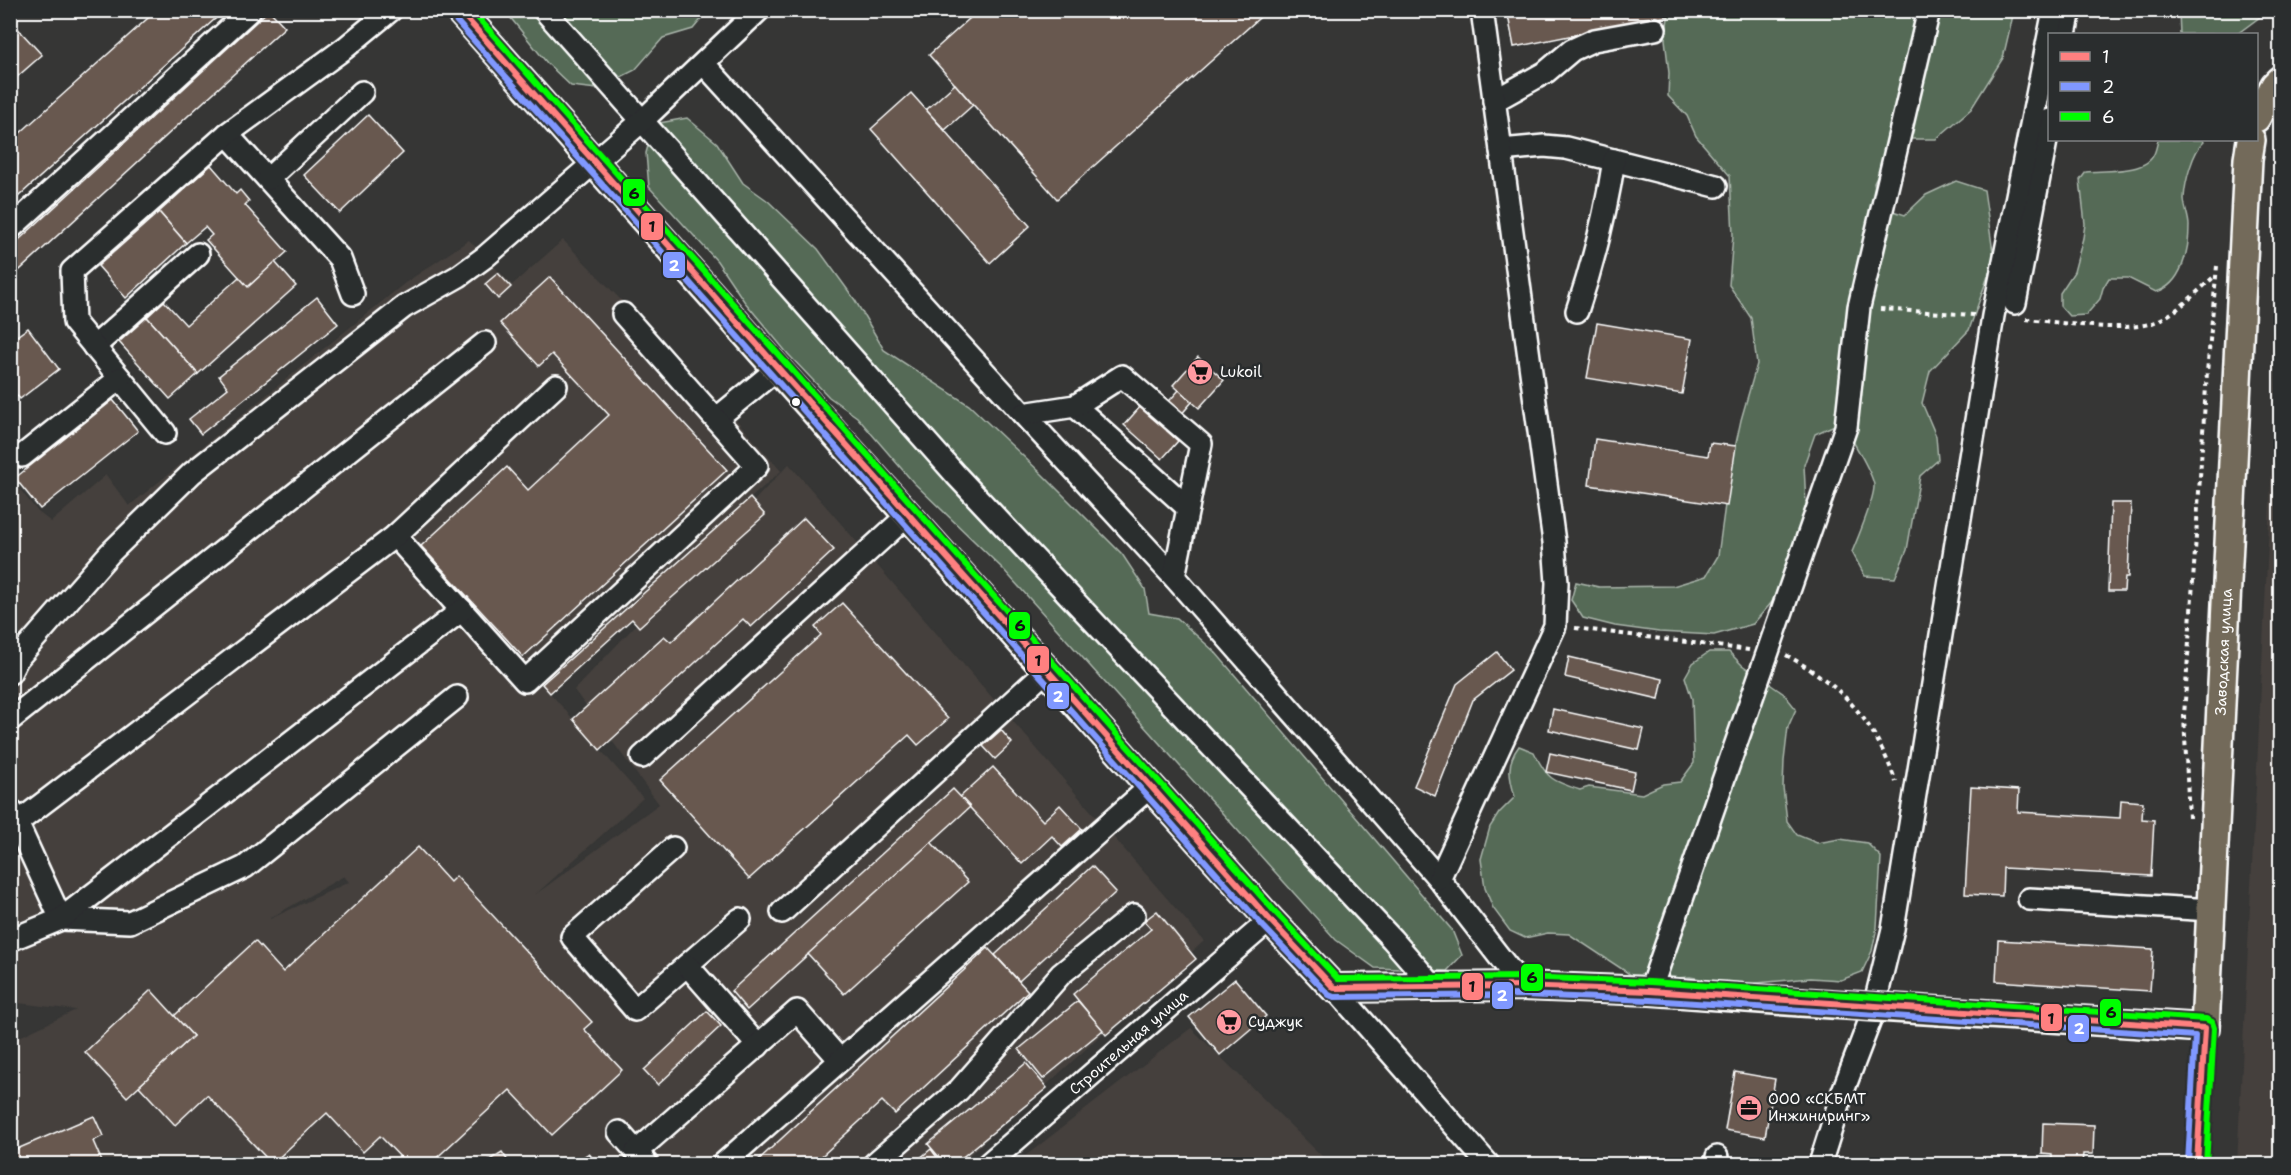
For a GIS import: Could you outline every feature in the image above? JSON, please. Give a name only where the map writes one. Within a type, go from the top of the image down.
[{"type":"main road","points":[[459,10],[777,369],[1270,920],[1334,988],[1522,986],[1650,991],[2205,1029]]},
{"type":"main road","points":[[2258,114],[2280,80]]},
{"type":"main road","name":"Заводская улица","points":[[2205,1029],[2248,159],[2251,141]]},
{"type":"street","points":[[10,229],[250,10]]},
{"type":"street","points":[[165,433],[74,322],[72,271],[227,134],[345,48],[391,10]]},
{"type":"street","points":[[544,10],[956,475],[1392,939],[1433,986]]},
{"type":"street","points":[[12,659],[110,553],[192,473],[404,307],[459,276],[486,257],[642,121],[759,10]]},
{"type":"street","points":[[1439,879],[1555,626],[1557,583],[1554,542],[1482,10]]},
{"type":"street","points":[[1650,991],[1846,427],[1859,307],[1929,10]]},
{"type":"street","points":[[2050,33],[2054,10]]},
{"type":"street","points":[[2058,33],[2065,10]]},
{"type":"street","points":[[2066,33],[2070,10]]},
{"type":"street","points":[[1494,101],[1546,72],[1572,50],[1594,40],[1655,29]]},
{"type":"street","points":[[1820,1164],[1843,1091],[1872,1016],[1893,929],[1993,316],[2048,41]]},
{"type":"street","points":[[704,64],[1174,577],[1439,879],[1522,986]]},
{"type":"street","points":[[2030,133],[2048,68]]},
{"type":"street","points":[[268,179],[362,92]]},
{"type":"street","points":[[2015,303],[2048,125]]},
{"type":"street","points":[[227,134],[340,259],[353,294]]},
{"type":"street","points":[[1501,150],[1544,146],[1566,148],[1716,186]]},
{"type":"street","points":[[1577,311],[1592,269],[1606,209],[1614,160]]},
{"type":"street","points":[[94,347],[198,254]]},
{"type":"street","points":[[395,536],[525,681],[757,466],[623,314]]},
{"type":"street","points":[[10,720],[485,343]]},
{"type":"street","points":[[716,419],[777,369]]},
{"type":"street","points":[[1023,414],[1075,406],[1122,376],[1201,444],[1174,577]]},
{"type":"street","points":[[22,456],[120,378]]},
{"type":"street","points":[[61,919],[14,816],[395,536],[556,386]]},
{"type":"street","points":[[1075,406],[1188,508]]},
{"type":"street","points":[[642,757],[909,514]]},
{"type":"street","points":[[10,940],[61,919],[462,610]]},
{"type":"street","points":[[783,912],[1047,670]]},
{"type":"street","points":[[61,919],[130,922],[245,867],[457,698]]},
{"type":"street","points":[[723,1164],[1151,786]]},
{"type":"street","points":[[673,848],[572,937],[635,1010],[740,919]]},
{"type":"street","points":[[2029,899],[2212,910]]},
{"type":"street","points":[[874,1164],[958,1090],[1061,974],[1134,915]]},
{"type":"street","name":"Строительная улица","points":[[988,1164],[1270,920]]},
{"type":"street","points":[[687,965],[758,1046]]},
{"type":"street","points":[[1334,988],[1488,1164]]},
{"type":"street","points":[[619,1132],[642,1158],[797,1011],[840,1060]]},
{"type":"street","name":"Заводская улица","points":[[2197,1164],[2205,1029]]},
{"type":"path","points":[[2190,828],[2184,716],[2206,384],[2217,264]]},
{"type":"path","points":[[1859,307],[2116,327],[2151,323],[2166,316],[2216,275]]},
{"type":"path","points":[[1555,626],[1757,651],[1769,646],[1815,673],[1841,692],[1863,715],[1877,737],[1900,791]]},
{"type":"shaded area","points":[[469,240],[512,285],[563,240],[732,415],[781,471],[542,684],[643,798],[536,894],[659,804],[574,690],[789,464],[1204,941],[960,1164],[11,1164],[11,1041],[76,1010],[18,1003],[11,1006],[10,477],[38,512],[51,522],[106,475],[129,506],[405,283]],"holes":[[[417,847],[450,882],[456,876],[498,922],[408,856]],[[344,876],[349,882],[270,919],[270,918]]]},
{"type":"shaded area","points":[[2280,296],[2280,1164],[2237,1164],[2258,747]]},
{"type":"shaded area","points":[[1191,1028],[1330,1164],[1015,1164]]},
{"type":"green space","points":[[2179,10],[2268,11],[2238,33],[2180,33]]},
{"type":"green space","points":[[505,11],[708,11],[693,29],[663,38],[635,70],[597,89],[571,86],[547,63]]},
{"type":"green space","points":[[1669,11],[2014,11],[2003,58],[1971,109],[1936,139],[1896,139],[1874,183],[1878,206],[1905,215],[1926,195],[1956,181],[1984,190],[1994,259],[1969,330],[1930,371],[1922,403],[1936,436],[1938,460],[1920,476],[1907,550],[1895,578],[1865,576],[1852,552],[1869,508],[1874,485],[1865,463],[1841,422],[1815,434],[1804,465],[1806,505],[1793,554],[1772,602],[1753,624],[1714,635],[1659,632],[1615,626],[1583,618],[1571,600],[1576,582],[1599,587],[1673,586],[1706,576],[1718,556],[1729,476],[1741,420],[1757,364],[1751,318],[1729,285],[1733,235],[1730,176],[1696,136],[1687,116],[1668,96],[1669,73],[1665,39]]},
{"type":"green space","points":[[687,118],[717,143],[743,183],[768,201],[818,249],[855,300],[884,350],[969,405],[1122,554],[1145,589],[1149,613],[1177,618],[1216,653],[1452,930],[1462,955],[1447,971],[1375,968],[1336,940],[1003,569],[913,482],[857,417],[829,397],[788,354],[744,301],[717,261],[649,187],[646,153],[654,124]]},
{"type":"green space","points":[[2158,141],[2204,142],[2193,160],[2186,184],[2184,198],[2189,235],[2185,256],[2178,274],[2165,288],[2156,292],[2128,278],[2109,278],[2100,299],[2086,315],[2069,316],[2060,306],[2060,293],[2074,272],[2083,238],[2085,224],[2080,180],[2086,172],[2124,170],[2143,165],[2154,154]]},
{"type":"green space","points":[[1709,652],[1729,652],[1742,665],[1784,694],[1796,709],[1788,727],[1783,787],[1787,821],[1797,835],[1817,843],[1840,839],[1867,843],[1881,857],[1877,927],[1872,951],[1862,972],[1841,980],[1810,978],[1735,985],[1690,977],[1640,981],[1569,934],[1548,933],[1525,938],[1510,931],[1493,908],[1485,888],[1481,859],[1490,827],[1499,813],[1515,797],[1511,783],[1510,764],[1519,746],[1534,752],[1551,778],[1580,790],[1589,787],[1642,794],[1663,784],[1680,782],[1694,763],[1692,699],[1685,677],[1693,663]]},
{"type":"building","points":[[157,10],[225,10],[10,204],[10,142]]},
{"type":"building","points":[[269,10],[285,27],[10,279],[10,248]]},
{"type":"building","points":[[979,10],[1268,10],[1057,199],[929,55]]},
{"type":"building","points":[[1507,10],[1678,10],[1678,14],[1514,47]]},
{"type":"building","points":[[10,20],[42,55],[10,83]]},
{"type":"building","points":[[955,84],[973,105],[945,130],[926,110]]},
{"type":"building","points":[[911,93],[1030,226],[990,263],[871,129]]},
{"type":"building","points":[[368,115],[403,153],[340,213],[304,175]]},
{"type":"building","points":[[211,165],[236,194],[240,190],[249,201],[245,205],[287,252],[248,287],[206,240],[212,235],[205,227],[186,243],[159,212]]},
{"type":"building","points":[[159,212],[186,243],[126,298],[98,266]]},
{"type":"building","points":[[275,262],[296,286],[198,374],[147,317],[164,301],[186,325],[239,277],[248,287]]},
{"type":"building","points":[[498,273],[511,287],[498,299],[485,284]]},
{"type":"building","points":[[550,277],[727,470],[523,657],[421,546],[507,467],[528,490],[609,415],[552,354],[539,366],[500,323]]},
{"type":"building","points":[[317,297],[338,324],[201,434],[189,419],[228,388],[219,376]]},
{"type":"building","points":[[147,317],[198,374],[170,399],[119,342]]},
{"type":"building","points":[[1597,323],[1692,339],[1682,394],[1587,378]]},
{"type":"building","points":[[28,328],[59,369],[20,399],[10,387],[10,341]]},
{"type":"building","points":[[1198,357],[1224,380],[1199,408],[1173,385]]},
{"type":"building","points":[[1179,390],[1192,402],[1167,431],[1178,441],[1162,459],[1124,425],[1140,407],[1154,418]]},
{"type":"building","points":[[113,400],[138,431],[40,509],[15,478]]},
{"type":"building","points":[[1595,439],[1708,456],[1710,443],[1736,446],[1727,506],[1589,485]]},
{"type":"building","points":[[750,498],[765,515],[639,627],[632,619],[550,693],[542,684]]},
{"type":"building","points":[[2111,503],[2131,503],[2128,577],[2125,577],[2124,591],[2108,591]]},
{"type":"building","points":[[804,518],[834,550],[751,627],[743,619],[600,750],[573,719],[664,636],[671,642]]},
{"type":"building","points":[[842,603],[948,719],[918,745],[909,735],[749,879],[660,780],[821,635],[815,627]]},
{"type":"building","points":[[1497,652],[1511,670],[1473,700],[1435,796],[1414,786],[1457,684]]},
{"type":"building","points":[[1569,657],[1663,679],[1659,699],[1565,677]]},
{"type":"building","points":[[1553,709],[1644,729],[1639,750],[1549,730]]},
{"type":"building","points":[[1001,730],[1012,743],[995,759],[983,746]]},
{"type":"building","points":[[1550,753],[1635,772],[1631,790],[1546,772]]},
{"type":"building","points":[[993,767],[1043,821],[1060,805],[1082,829],[1062,847],[1052,836],[1022,864],[960,797]]},
{"type":"building","points":[[1971,787],[2019,790],[2018,812],[2120,818],[2121,800],[2143,802],[2142,819],[2154,820],[2151,876],[2003,868],[2002,896],[1965,894]]},
{"type":"building","points":[[953,789],[970,807],[747,1010],[731,991]]},
{"type":"building","points":[[931,842],[968,882],[844,994],[808,954]]},
{"type":"building","points":[[418,847],[450,882],[456,876],[592,1022],[584,1029],[622,1070],[552,1135],[510,1090],[430,1164],[407,1164],[380,1136],[363,1152],[327,1113],[272,1164],[207,1095],[175,1125],[139,1086],[193,1036],[174,1016],[255,941],[283,972]]},
{"type":"building","points":[[1092,866],[1116,892],[1019,981],[995,955]]},
{"type":"building","points":[[1157,911],[1196,959],[1106,1035],[1073,994],[1151,929],[1144,921]]},
{"type":"building","points":[[1998,940],[2153,949],[2150,991],[1996,981]]},
{"type":"building","points":[[988,948],[1028,991],[895,1114],[882,1101],[813,1164],[754,1164]]},
{"type":"building","points":[[1235,979],[1266,1016],[1220,1055],[1189,1017]]},
{"type":"building","points":[[151,990],[193,1036],[127,1097],[85,1052]]},
{"type":"building","points":[[1078,1001],[1103,1030],[1043,1079],[1019,1049]]},
{"type":"building","points":[[707,1011],[721,1026],[658,1085],[644,1070]]},
{"type":"building","points":[[1026,1063],[1047,1088],[954,1164],[945,1164],[928,1144]]},
{"type":"building","points":[[1735,1072],[1775,1079],[1765,1137],[1725,1130]]},
{"type":"building","points":[[94,1116],[103,1136],[93,1141],[103,1164],[10,1164],[10,1152]]},
{"type":"building","points":[[2043,1123],[2094,1125],[2093,1154],[2083,1154],[2082,1164],[2052,1164],[2052,1155],[2042,1154]]},
{"type":"building","points":[[931,1149],[942,1164],[913,1164]]},
{"type":"building","points":[[502,1152],[510,1164],[483,1164]]},
{"type":"building","points":[[589,1153],[596,1164],[582,1164],[579,1160]]},
{"type":"transit line","name":"1","points":[[459,10],[1270,920],[1334,988],[1522,986],[1650,991],[2205,1028],[2197,1164]]},
{"type":"transit line","name":"6","points":[[471,10],[1277,914],[1338,979],[1522,977],[1650,982],[2206,1019],[2212,1022],[2214,1028],[2206,1164]]},
{"type":"transit line","name":"2","points":[[452,16],[1263,926],[1329,995],[1334,997],[1522,995],[1650,1000],[2195,1036],[2188,1163]]},
{"type":"place","name":"Lukoil","points":[[1200,372]]},
{"type":"place","name":"Суджук","points":[[1229,1022]]},
{"type":"place","name":"ООО «СКБМТ Инжиниринг»","points":[[1749,1108]]}]
